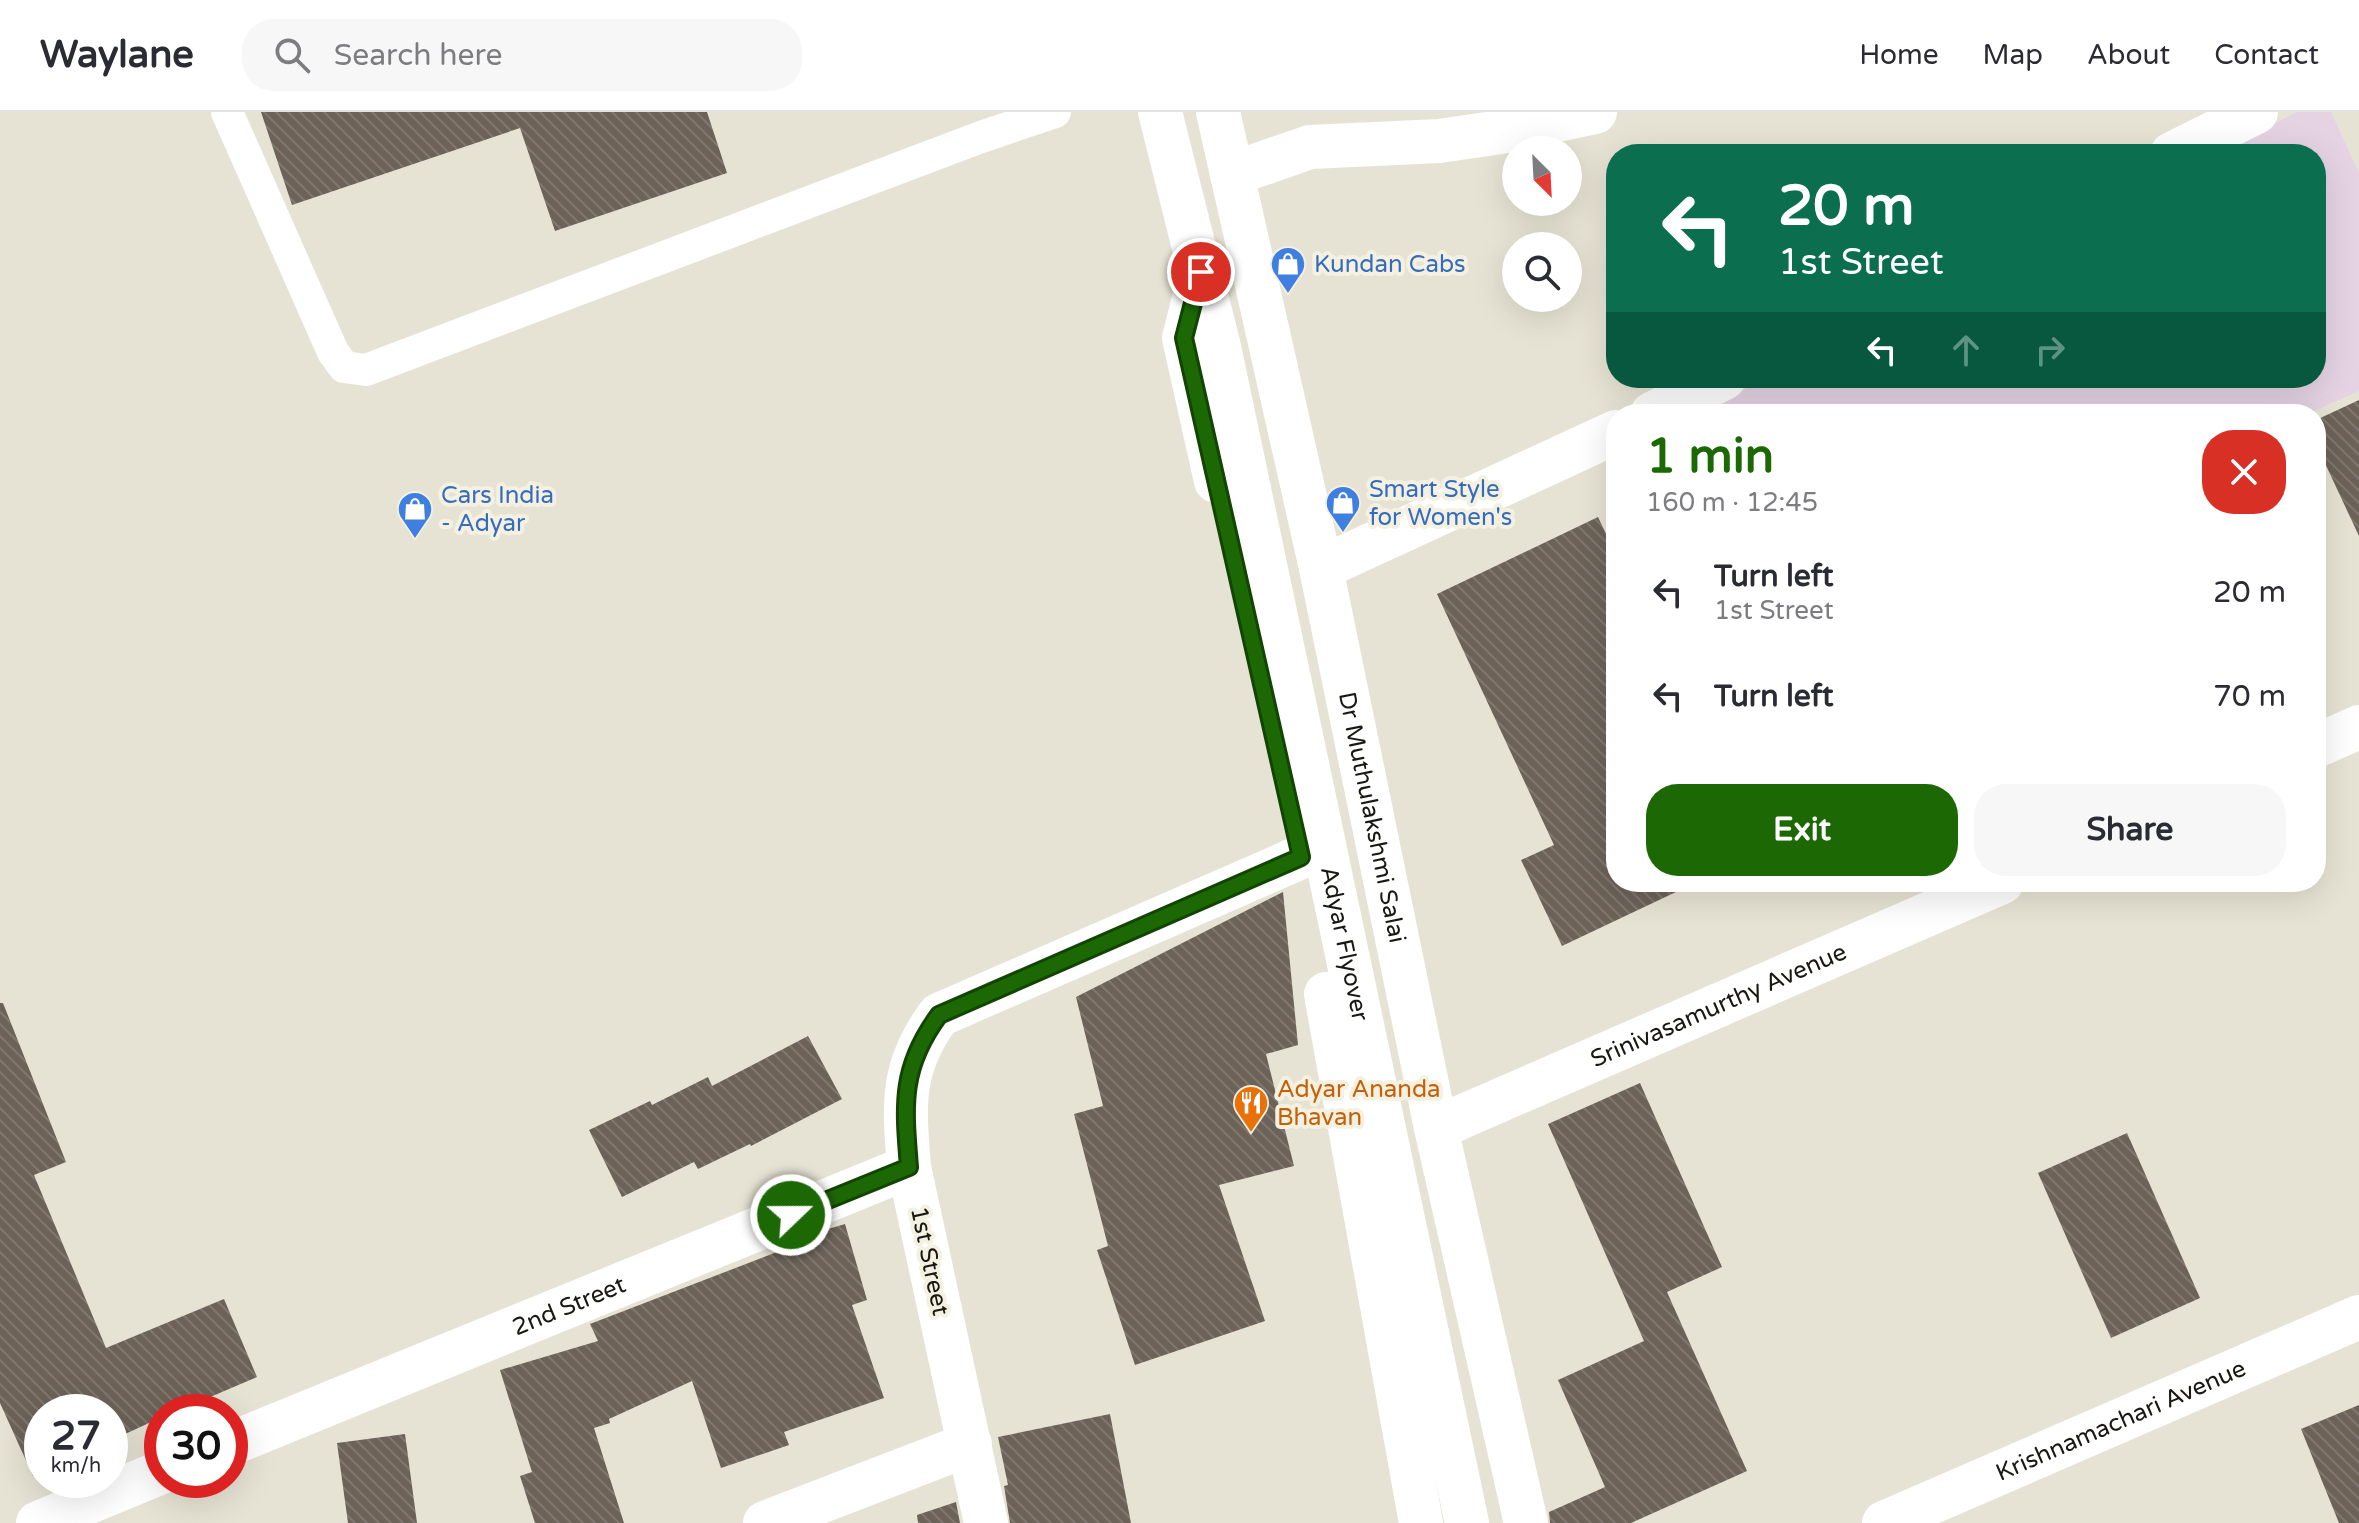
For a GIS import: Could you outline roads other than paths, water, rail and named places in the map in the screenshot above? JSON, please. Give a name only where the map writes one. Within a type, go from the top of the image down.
[{"type":"main road","points":[[1160,112],[1201,272],[1184,338],[1301,857],[1421,1523]]},
{"type":"main road","name":"Dr Muthulakshmi Salai","points":[[1218,112],[1321,568],[1436,1128],[1526,1523]]},
{"type":"main road","points":[[1232,174],[1310,147],[1439,141],[1501,132],[1595,112]]},
{"type":"main road","points":[[2191,144],[2245,115]]},
{"type":"main road","name":"Adyar Flyover","points":[[1201,272],[1467,1523]]},
{"type":"main road","points":[[1672,404],[1704,388]]},
{"type":"main road","points":[[1321,568],[1606,437]]},
{"type":"main road","points":[[2326,742],[2359,727]]},
{"type":"main road","name":"1st Street","points":[[986,1523],[909,1167],[904,1109],[909,1074],[922,1039],[939,1015],[1301,857]]},
{"type":"main road","name":"Srinivasamurthy Avenue","points":[[1436,1128],[1979,892]]},
{"type":"main road","name":"2nd Street","points":[[248,1437],[909,1167]]},
{"type":"main road","name":"Krishnamachari Avenue","points":[[1884,1523],[2359,1317]]},
{"type":"main road","points":[[765,1523],[970,1444]]},
{"type":"main road","points":[[38,1523],[144,1479]]},
{"type":"lane","points":[[227,112],[333,352],[344,367],[366,370],[978,124],[1055,112]]},
{"type":"place","name":"Kundan Cabs","points":[[1288,295]]},
{"type":"place","name":"Smart Style for Women's","points":[[1343,534]]},
{"type":"place","name":"Cars India - Adyar","points":[[415,540]]},
{"type":"place","name":"Adyar Ananda Bhavan","points":[[1251,1134]]}]
